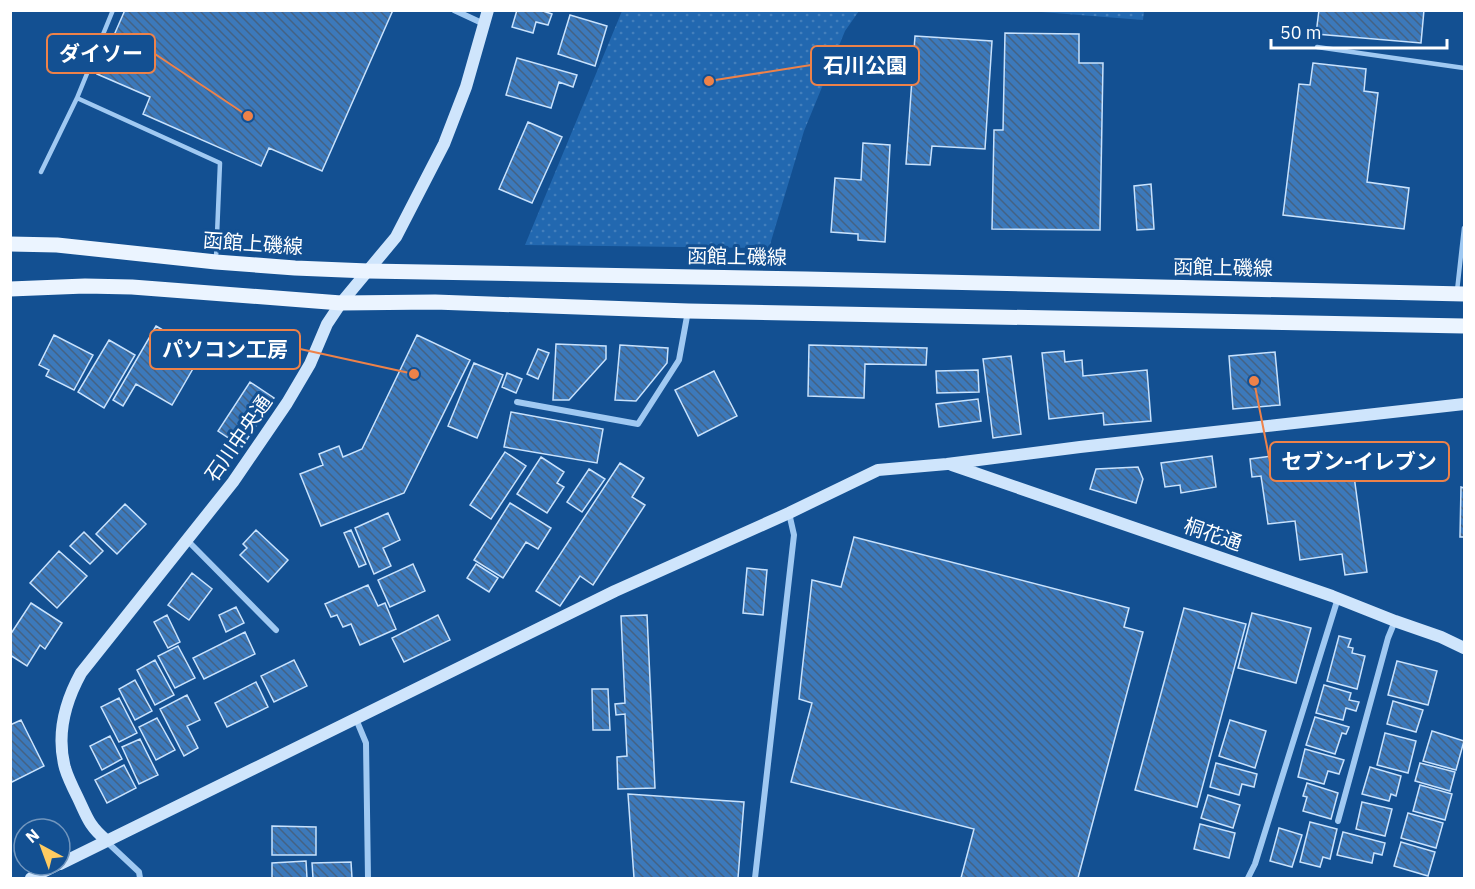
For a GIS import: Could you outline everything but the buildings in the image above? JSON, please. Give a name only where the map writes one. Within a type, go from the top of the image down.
[{"type":"main road","name":"函館上磯線","points":[[10,244],[57,245],[216,262],[368,271],[794,278],[1460,294]]},
{"type":"main road","points":[[10,289],[132,287],[341,303],[435,302],[688,310],[1464,326]]},
{"type":"street","points":[[454,10],[484,24]]},
{"type":"street","name":"石川中央通","points":[[106,840],[93,829],[65,768],[62,723],[73,687],[81,673],[233,482],[287,404],[310,364],[327,324],[341,303],[396,237],[444,144],[466,87],[488,10]]},
{"type":"street","points":[[517,402],[638,424],[679,360],[688,310]]},
{"type":"street","points":[[72,857],[615,591],[789,513],[878,470],[1464,404]]},
{"type":"street","name":"桐花通","points":[[947,464],[1338,598],[1464,648]]},
{"type":"street","points":[[754,879],[794,534],[789,513]]},
{"type":"street","points":[[187,540],[276,630]]},
{"type":"street","points":[[1248,879],[1255,864],[1338,598]]},
{"type":"street","points":[[1338,820],[1388,638],[1395,621]]},
{"type":"street","points":[[356,719],[366,743],[368,879]]},
{"type":"street","points":[[106,840],[139,872],[140,879]]},
{"type":"lane","points":[[41,172],[77,98],[113,10]]},
{"type":"lane","points":[[1317,47],[1464,68]]},
{"type":"lane","points":[[77,98],[220,163],[216,262]]},
{"type":"lane","points":[[1460,294],[1464,228]]},
{"type":"shaded area","points":[[622,11],[859,11],[845,31],[804,131],[769,248],[525,245]]},
{"type":"shaded area","points":[[1029,11],[1144,11],[1143,20]]},
{"type":"place","name":"石川公園","points":[[709,81]]},
{"type":"place","name":"ダイソー","points":[[248,116]]},
{"type":"place","name":"パソコン工房","points":[[414,374]]},
{"type":"place","name":"セブン-イレブン","points":[[1254,381]]}]
